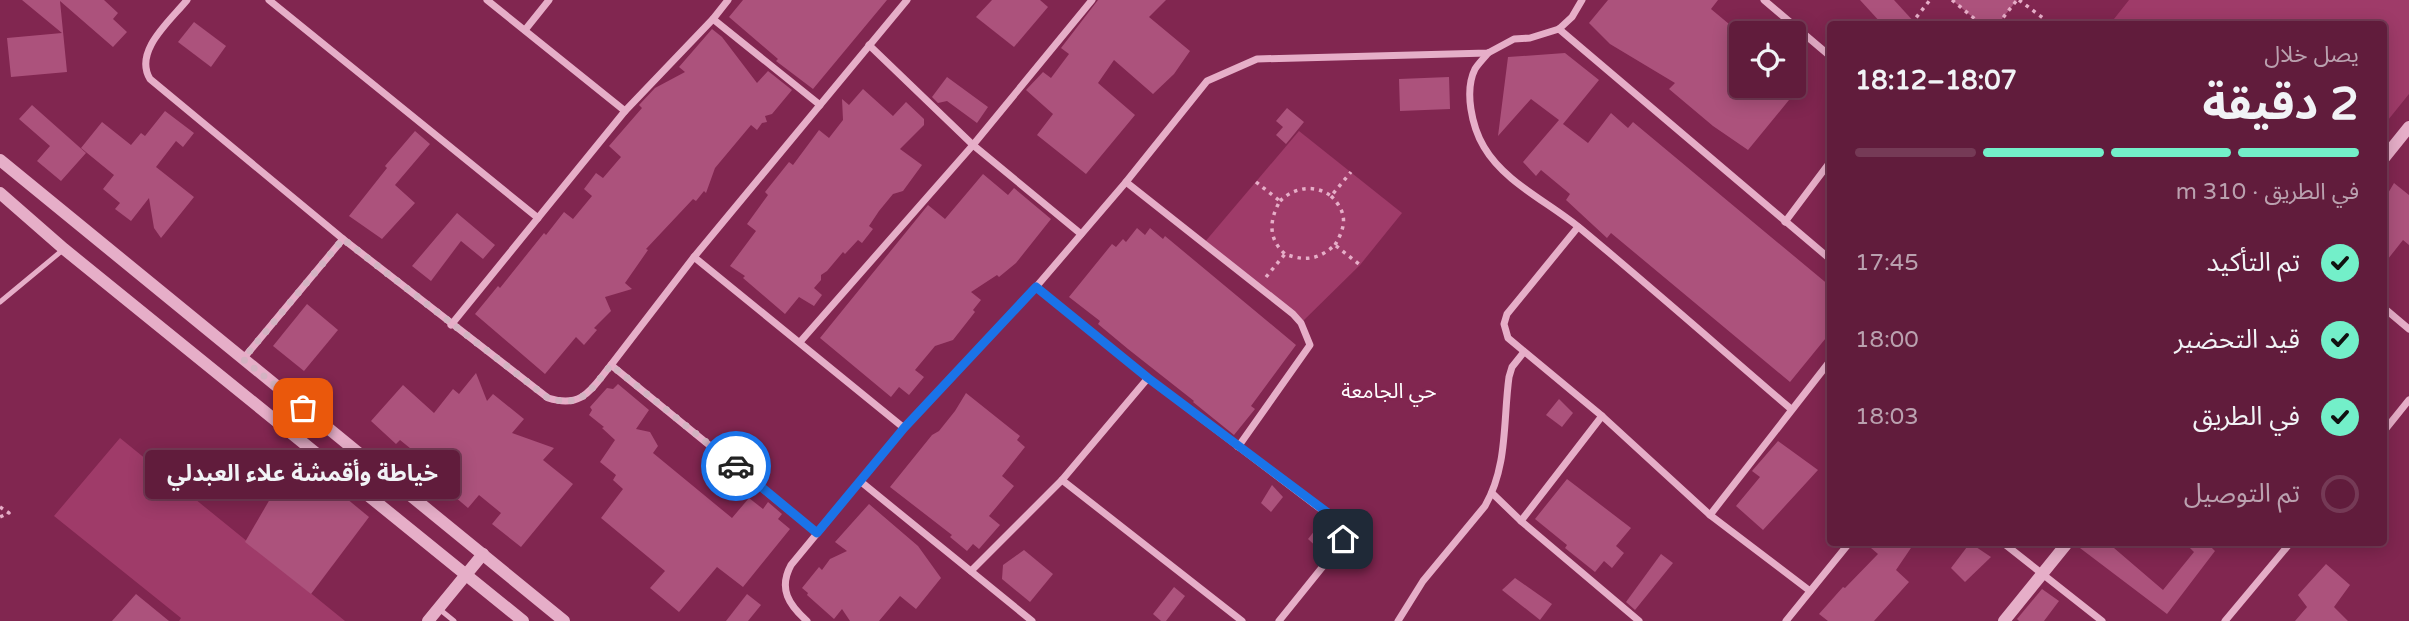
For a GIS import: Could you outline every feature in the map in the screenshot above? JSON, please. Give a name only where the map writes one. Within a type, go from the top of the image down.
[{"type":"street","points":[[187,0],[153,41],[146,57],[145,72],[150,79],[451,325],[548,398],[561,403],[586,396],[694,257],[907,0]]},
{"type":"street","points":[[270,0],[538,218]]},
{"type":"street","points":[[486,0],[625,111]]},
{"type":"street","points":[[525,30],[549,0]]},
{"type":"street","points":[[451,325],[625,111],[728,0]]},
{"type":"street","points":[[800,342],[973,145],[1092,0]]},
{"type":"street","points":[[1582,0],[1572,17],[1559,29],[1530,38],[1514,39],[1488,53],[1474,70],[1471,108],[1483,145],[1493,161],[1507,174],[1578,227],[1791,409]]},
{"type":"street","points":[[1764,0],[1827,53]]},
{"type":"street","points":[[713,19],[820,105]]},
{"type":"street","points":[[1559,29],[1827,257]]},
{"type":"street","points":[[869,45],[973,145],[1081,234]]},
{"type":"street","points":[[807,621],[790,605],[785,589],[790,565],[904,428],[1036,287],[1126,182],[1207,81],[1257,59],[1488,53]]},
{"type":"street","points":[[2387,154],[2409,127]]},
{"type":"street","points":[[0,160],[564,621]]},
{"type":"street","points":[[1785,222],[1827,166]]},
{"type":"street","points":[[1126,182],[1297,318],[1310,345],[1238,447]]},
{"type":"street","points":[[0,193],[64,249],[523,621]]},
{"type":"street","points":[[1578,227],[1507,314],[1504,324],[1506,333],[1524,352],[1602,416],[1710,516],[1810,591]]},
{"type":"street","points":[[243,359],[343,239]]},
{"type":"street","points":[[694,257],[904,428]]},
{"type":"street","points":[[1036,287],[1148,378],[1336,519],[1342,528],[1342,544],[1279,621]]},
{"type":"street","points":[[2387,311],[2409,329]]},
{"type":"street","points":[[1398,621],[1414,593],[1480,512],[1492,493],[1502,459],[1509,377],[1512,366],[1524,352]]},
{"type":"street","points":[[611,365],[817,533]]},
{"type":"street","points":[[1710,516],[1827,365]]},
{"type":"street","points":[[971,571],[1062,480],[1148,378]]},
{"type":"street","points":[[2387,427],[2409,400]]},
{"type":"street","points":[[1521,521],[1602,416]]},
{"type":"street","points":[[1062,480],[1242,621]]},
{"type":"street","points":[[860,481],[1032,621]]},
{"type":"street","points":[[1492,493],[1639,621]]},
{"type":"street","points":[[1786,621],[1847,546]]},
{"type":"street","points":[[2007,546],[2102,621]]},
{"type":"street","points":[[2004,621],[2065,546]]},
{"type":"street","points":[[2225,621],[2288,546]]},
{"type":"street","points":[[428,621],[483,554]]},
{"type":"lane","points":[[0,302],[64,249]]},
{"type":"lane","points":[[438,608],[454,621]]},
{"type":"path","points":[[1912,21],[1930,0]]},
{"type":"path","points":[[1952,0],[1977,21]]},
{"type":"path","points":[[2000,21],[2018,0],[2047,21]]},
{"type":"path","points":[[1331,196],[1351,172]]},
{"type":"path","points":[[1256,182],[1280,201]]},
{"type":"path","points":[[1311,188],[1331,196],[1337,202],[1344,218],[1344,229],[1335,245],[1322,256],[1308,260],[1285,254],[1275,242],[1271,231],[1274,212],[1280,201],[1286,194],[1300,189],[1311,188]]},
{"type":"path","points":[[1335,245],[1360,265]]},
{"type":"path","points":[[1259,286],[1285,254]]},
{"type":"path","points":[[0,507],[9,513],[0,517]]},
{"type":"shaded area","points":[[2129,0],[2409,0],[2409,94],[2387,121],[2387,21],[2112,21]]},
{"type":"shaded area","points":[[1299,131],[1402,213],[1360,265],[1301,323],[1204,243]]},
{"type":"shaded area","points":[[120,438],[345,621],[179,621],[181,618],[54,516]]},
{"type":"building","points":[[22,0],[104,0],[118,13],[113,19],[127,32],[113,47],[60,1],[67,72],[11,77],[7,38],[62,33]]},
{"type":"building","points":[[743,0],[887,0],[813,89],[776,61],[778,59],[729,17]]},
{"type":"building","points":[[992,0],[1040,0],[1048,7],[1014,47],[976,17]]},
{"type":"building","points":[[1098,0],[1166,0],[1149,17],[1190,51],[1174,74],[1153,94],[1114,60],[1098,83],[1135,115],[1086,174],[1037,135],[1053,114],[1026,90],[1043,72],[1051,78],[1069,54],[1061,48]]},
{"type":"building","points":[[1608,0],[1718,0],[1711,9],[1729,24],[1729,98],[1789,100],[1748,150],[1713,126],[1669,89],[1675,83],[1610,44],[1589,23]]},
{"type":"building","points":[[1860,0],[1894,0],[1913,21],[1879,21]]},
{"type":"building","points":[[1952,0],[2017,0],[2000,21],[1977,21]]},
{"type":"building","points":[[194,22],[226,46],[211,67],[178,42]]},
{"type":"building","points":[[712,29],[722,37],[757,83],[768,71],[792,90],[772,114],[765,116],[767,122],[762,123],[757,130],[751,125],[715,168],[706,193],[704,191],[696,201],[693,199],[646,249],[648,250],[625,283],[632,289],[605,297],[611,311],[594,328],[597,330],[584,345],[576,337],[545,374],[475,314],[564,212],[573,219],[592,196],[584,189],[596,173],[603,178],[621,157],[609,146],[642,108],[639,105],[655,88],[685,72],[679,67]]},
{"type":"building","points":[[1565,53],[1599,80],[1563,124],[1588,143],[1611,113],[1628,128],[1633,122],[1827,284],[1827,337],[1790,382],[1611,233],[1607,238],[1566,200],[1570,194],[1541,170],[1536,176],[1523,162],[1559,120],[1531,99],[1498,136],[1508,57]]},
{"type":"building","points":[[947,77],[988,107],[977,123],[947,101],[938,103],[932,97]]},
{"type":"building","points":[[1449,77],[1450,109],[1400,111],[1399,79]]},
{"type":"building","points":[[863,89],[893,116],[906,102],[924,119],[924,125],[900,149],[922,165],[903,191],[893,194],[879,211],[869,226],[873,229],[862,243],[858,240],[821,275],[821,280],[814,288],[822,295],[814,306],[799,297],[785,314],[743,278],[745,276],[730,266],[756,231],[747,224],[768,195],[765,192],[789,162],[793,165],[819,130],[829,138],[843,120],[842,99],[849,105]]},
{"type":"building","points":[[32,105],[86,153],[61,181],[37,161],[50,146],[19,119]]},
{"type":"building","points":[[1287,108],[1304,122],[1286,144],[1276,135],[1283,127],[1276,121]]},
{"type":"building","points":[[165,111],[194,133],[183,147],[176,141],[156,167],[194,197],[161,238],[154,228],[149,198],[131,221],[115,209],[120,203],[103,189],[114,175],[81,148],[102,122],[131,145],[141,133],[145,136]]},
{"type":"building","points":[[415,131],[430,144],[395,185],[415,203],[382,239],[349,216],[387,168],[385,166]]},
{"type":"building","points":[[983,174],[1008,195],[1014,188],[1051,219],[1016,263],[999,277],[997,275],[971,292],[981,300],[973,310],[975,312],[953,340],[935,346],[915,370],[924,377],[909,395],[899,387],[891,397],[820,338],[928,205],[945,219]]},
{"type":"building","points":[[2394,183],[2409,195],[2409,245],[2403,240],[2387,260],[2387,195]]},
{"type":"building","points":[[457,213],[495,245],[483,259],[461,241],[431,281],[412,266]]},
{"type":"building","points":[[1137,228],[1145,235],[1150,228],[1163,239],[1165,236],[1296,345],[1251,406],[1255,409],[1234,435],[1098,324],[1100,321],[1069,297],[1112,244],[1116,247],[1123,239],[1126,242]]},
{"type":"building","points":[[307,304],[338,330],[304,371],[273,346]]},
{"type":"building","points":[[476,373],[487,401],[493,394],[524,419],[512,433],[554,448],[543,460],[573,484],[521,547],[492,524],[501,513],[479,495],[468,508],[441,485],[447,478],[400,440],[396,444],[371,421],[403,385],[434,413],[453,389],[459,394]]},
{"type":"building","points":[[618,384],[649,410],[636,429],[650,432],[658,446],[653,453],[732,518],[749,498],[763,509],[768,502],[782,514],[778,519],[790,529],[743,587],[717,567],[679,612],[650,588],[665,571],[601,518],[623,489],[613,480],[616,475],[600,462],[615,440],[589,415],[592,410],[590,407],[607,388],[613,389]]},
{"type":"building","points":[[966,393],[1020,436],[1017,440],[1025,447],[1002,476],[1014,486],[989,516],[1000,525],[979,549],[973,544],[967,551],[950,537],[952,535],[890,487],[932,435],[939,431]]},
{"type":"building","points":[[1559,399],[1573,413],[1562,427],[1546,415]]},
{"type":"building","points":[[1778,441],[1818,470],[1763,530],[1736,506],[1760,477],[1752,471]]},
{"type":"building","points":[[295,456],[369,517],[311,594],[245,542]]},
{"type":"building","points":[[1567,479],[1631,528],[1616,546],[1624,553],[1612,568],[1604,561],[1595,572],[1535,519]]},
{"type":"building","points":[[1272,485],[1283,497],[1271,512],[1261,503]]},
{"type":"building","points":[[869,504],[918,546],[941,578],[916,609],[900,596],[879,621],[850,621],[842,609],[834,619],[802,588],[819,567],[822,570],[830,559],[847,551],[835,542]]},
{"type":"building","points":[[1319,525],[1332,536],[1321,551],[1308,539]]},
{"type":"building","points":[[1869,546],[1912,546],[1896,570],[1909,582],[1874,621],[1828,621],[1819,614],[1843,587],[1878,554]]},
{"type":"building","points":[[1968,546],[1974,546],[1991,557],[1965,582],[1951,568]]},
{"type":"building","points":[[2077,546],[2112,546],[2163,590],[2194,552],[2188,546],[2210,546],[2215,551],[2167,614]]},
{"type":"building","points":[[1024,550],[1053,574],[1030,602],[1002,579],[1003,565]]},
{"type":"building","points":[[1661,554],[1673,563],[1635,610],[1626,602]]},
{"type":"building","points":[[2326,564],[2350,585],[2334,607],[2348,621],[2295,621],[2307,607],[2298,595]]},
{"type":"building","points":[[1515,578],[1552,604],[1540,620],[1502,590]]},
{"type":"building","points":[[1174,587],[1185,596],[1166,621],[1161,621],[1153,614]]},
{"type":"building","points":[[2042,589],[2059,601],[2044,621],[2019,621],[2017,619]]},
{"type":"building","points":[[136,594],[169,621],[112,621]]},
{"type":"building","points":[[747,594],[761,605],[748,621],[726,621]]},
{"type":"way so far","points":[[303,408],[243,359],[343,239],[548,398],[561,403],[586,396],[611,365],[736,466]]},
{"type":"place","name":"خياطة وأقمشة علاء العبدلي","points":[[303,408]]},
{"type":"district","name":"حي الجامعة","points":[[1389,391]]},
{"type":"route","points":[[736,466],[817,533],[904,428],[1036,287],[1148,378],[1336,519],[1342,528],[1343,539]]}]
